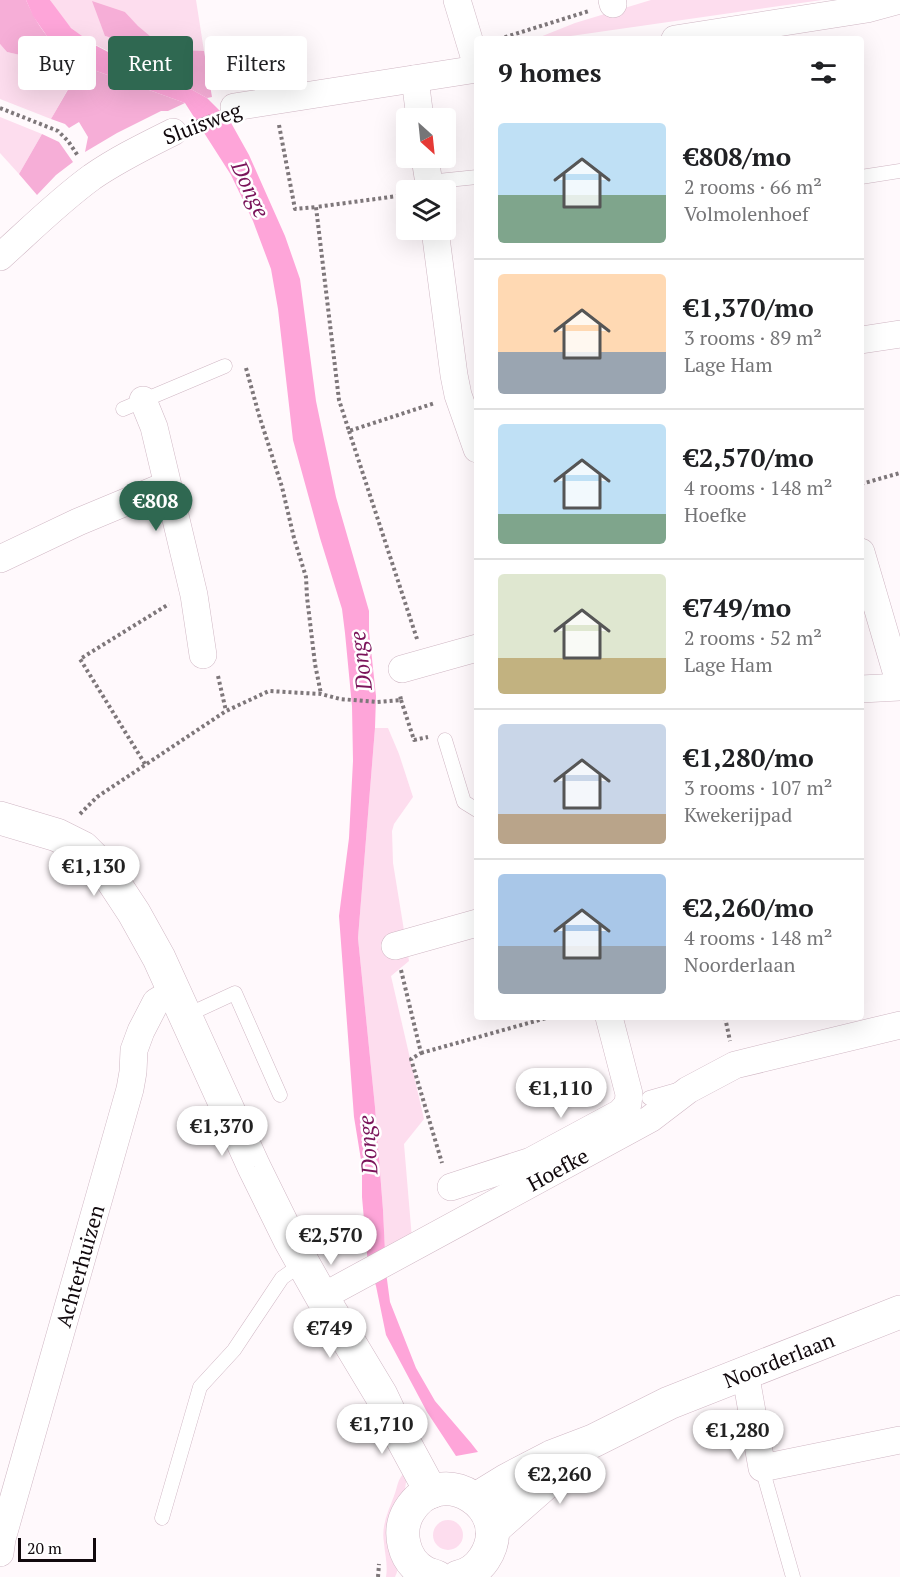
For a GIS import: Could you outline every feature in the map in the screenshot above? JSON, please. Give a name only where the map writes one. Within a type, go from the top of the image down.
[{"type":"street","points":[[457,0],[474,58]]},
{"type":"street","points":[[694,36],[867,9],[900,0]]},
{"type":"street","name":"Sluisweg","points":[[234,107],[474,69]]},
{"type":"street","points":[[415,79],[419,108]]},
{"type":"street","name":"Sluisweg","points":[[0,257],[92,177],[130,153],[173,132]]},
{"type":"street","points":[[436,240],[454,375],[458,395],[474,440]]},
{"type":"street","points":[[864,340],[900,334]]},
{"type":"street","points":[[133,405],[154,427],[193,590],[202,655]]},
{"type":"street","points":[[2,552],[167,485]]},
{"type":"street","points":[[864,563],[900,686],[864,689]]},
{"type":"street","points":[[413,666],[474,649]]},
{"type":"street","points":[[0,818],[57,835],[83,848],[107,872],[134,913],[159,958],[254,1167],[290,1240],[381,1395],[431,1492]]},
{"type":"street","points":[[395,946],[474,924]]},
{"type":"street","name":"Achterhuizen","points":[[0,1553],[2,1539],[130,1089],[134,1050],[156,1002],[179,1003]]},
{"type":"street","points":[[451,1188],[531,1161],[620,1113],[628,1104],[629,1094],[610,1020]]},
{"type":"street","name":"Hoefke","points":[[322,1297],[650,1119],[688,1090],[735,1065],[900,1025]]},
{"type":"street","name":"Noorderlaan","points":[[476,1499],[551,1457],[593,1441],[669,1403],[900,1312]]},
{"type":"street","points":[[745,1372],[762,1468],[900,1440]]},
{"type":"street","name":"Noorderlaan","points":[[492,1530],[593,1441]]},
{"type":"street","points":[[419,1572],[407,1553],[403,1541],[406,1517],[420,1498],[443,1489],[466,1493],[476,1499],[490,1519],[492,1530],[489,1548],[476,1572]]},
{"type":"lane","points":[[864,177],[900,171]]},
{"type":"lane","points":[[436,180],[474,177]]},
{"type":"lane","points":[[133,405],[225,366]]},
{"type":"lane","points":[[445,740],[464,802],[474,808]]},
{"type":"lane","points":[[179,1003],[235,993],[280,1095]]},
{"type":"lane","points":[[649,1098],[683,1088],[688,1090]]},
{"type":"lane","points":[[162,1518],[200,1387],[234,1350],[282,1278],[303,1263]]},
{"type":"lane","points":[[762,1468],[793,1577]]},
{"type":"path","points":[[508,36],[612,2]]},
{"type":"path","points":[[275,101],[295,209],[316,207],[396,187]]},
{"type":"path","name":"Sluisweg","points":[[173,132],[234,107]]},
{"type":"path","points":[[0,108],[58,131],[68,141],[92,177]]},
{"type":"path","points":[[316,207],[339,400],[413,666]]},
{"type":"path","points":[[225,366],[245,364],[282,487],[306,577],[308,607],[321,694]]},
{"type":"path","points":[[349,431],[458,395]]},
{"type":"path","points":[[864,483],[900,473]]},
{"type":"path","points":[[145,764],[80,659],[193,590]]},
{"type":"path","points":[[202,655],[215,665],[226,711]]},
{"type":"path","points":[[57,835],[97,797],[145,764],[226,711],[269,691],[321,694],[340,699],[377,702]]},
{"type":"path","points":[[401,699],[414,740],[436,735],[445,740]]},
{"type":"path","points":[[395,946],[422,1053]]},
{"type":"path","points":[[451,1188],[439,1158],[411,1059],[422,1053],[539,1020]]},
{"type":"shaded area","points":[[0,0],[26,0],[48,36],[18,36],[18,55],[7,52],[0,44]]},
{"type":"shaded area","points":[[50,0],[196,0],[204,51],[193,51],[193,36],[150,36],[125,12],[105,36],[108,37],[108,51],[96,45],[96,36],[81,36],[59,15]]},
{"type":"shaded area","points":[[651,0],[822,0],[571,36],[542,36],[575,23]]},
{"type":"shaded area","points":[[92,1],[125,12],[150,36],[108,37],[105,36]]},
{"type":"shaded area","points":[[0,44],[7,52],[18,55],[18,90],[67,90],[51,119],[0,99]]},
{"type":"shaded area","points":[[193,51],[204,51],[205,90],[211,90],[212,97],[207,98],[193,90]]},
{"type":"shaded area","points":[[96,71],[108,75],[108,90],[149,90],[185,103],[168,111],[161,111],[85,152],[88,137],[79,122],[69,128],[51,119],[68,90],[96,90]]},
{"type":"shaded area","points":[[0,117],[42,134],[19,174],[0,153]]},
{"type":"shaded area","points":[[42,134],[59,142],[73,162],[56,175],[37,195],[19,174]]},
{"type":"shaded area","points":[[375,728],[388,728],[413,797],[394,824],[392,831],[393,863],[409,961],[391,976],[424,1119],[404,1144],[412,1239],[385,1254],[375,1107],[358,938]]},
{"type":"shaded area","points":[[406,1471],[396,1554],[397,1572],[395,1577],[386,1577],[384,1525],[399,1480]]},
{"type":"shaded area","points":[[448,1520],[459,1524],[463,1535],[459,1546],[448,1550],[437,1546],[433,1535],[437,1524]]},
{"type":"water","points":[[26,0],[50,0],[71,28],[82,36],[47,36],[33,16]]},
{"type":"water","points":[[96,46],[108,52],[108,75],[96,71]]},
{"type":"water","name":"Donge","points":[[149,90],[193,90],[207,98],[230,121],[249,155],[285,236],[300,279],[316,401],[336,497],[369,611],[376,696],[375,728],[358,938],[375,1107],[390,1302],[416,1368],[435,1401],[478,1452],[456,1456],[427,1412],[386,1335],[376,1286],[368,1265],[362,1197],[362,1166],[354,1117],[339,916],[349,838],[353,761],[352,706],[342,609],[293,440],[278,309],[271,269],[253,221],[231,175],[185,103]]}]
